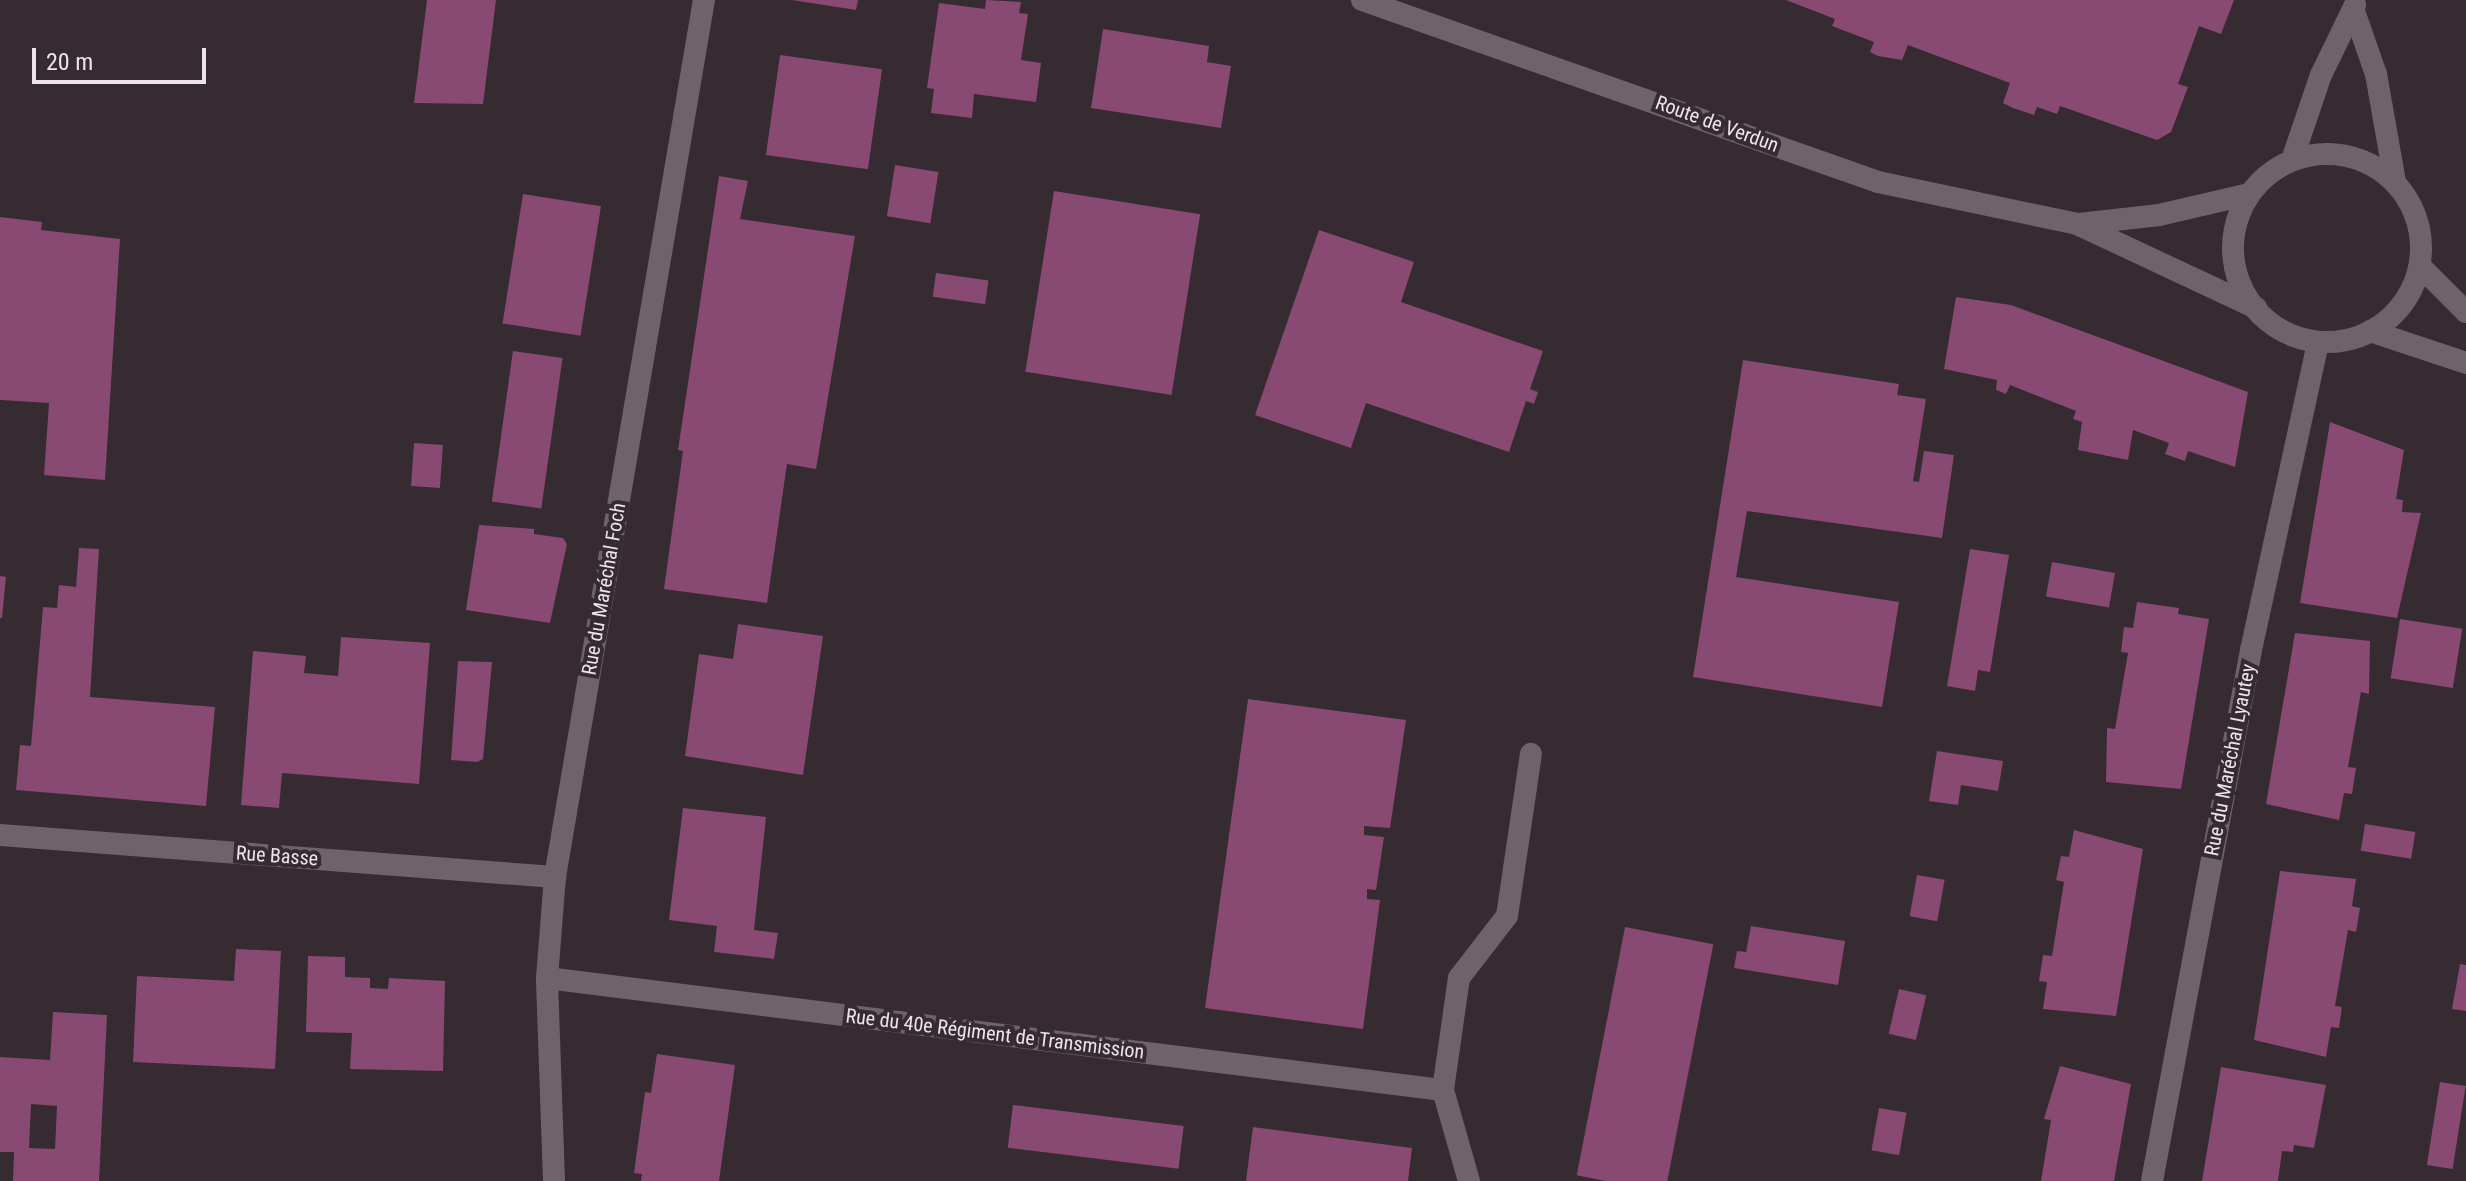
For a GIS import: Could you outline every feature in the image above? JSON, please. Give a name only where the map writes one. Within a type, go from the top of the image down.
[{"type":"street","name":"Rue du Maréchal Foch","points":[[554,1181],[547,978],[555,877],[704,0]]},
{"type":"street","name":"Route de Verdun","points":[[1362,0],[1878,182],[2077,224],[2256,308]]},
{"type":"street","points":[[2292,160],[2321,75],[2355,5]]},
{"type":"street","points":[[2355,5],[2376,74],[2395,182],[2416,221],[2420,266],[2409,295],[2370,331],[2345,341],[2318,342],[2289,334],[2256,308],[2234,266],[2233,236],[2250,194],[2258,183],[2292,160],[2341,154],[2370,163],[2395,182]]},
{"type":"street","name":"Route de Verdun","points":[[2077,224],[2159,215],[2250,194]]},
{"type":"street","points":[[2420,266],[2466,312]]},
{"type":"street","points":[[2370,331],[2466,363]]},
{"type":"street","name":"Rue du Maréchal Lyautey","points":[[2152,1181],[2251,650],[2318,342]]},
{"type":"street","points":[[1469,1181],[1443,1090],[1459,978],[1507,916],[1531,754]]},
{"type":"street","name":"Rue Basse","points":[[0,835],[555,877]]},
{"type":"street","name":"Rue du 40e Régiment de Transmission","points":[[547,978],[1443,1090]]},
{"type":"building","points":[[427,0],[496,0],[483,104],[414,103]]},
{"type":"building","points":[[792,0],[858,0],[856,10]]},
{"type":"building","points":[[986,0],[1021,2],[1019,13],[1028,14],[1021,60],[1041,63],[1036,102],[974,94],[972,118],[931,113],[934,89],[927,88],[939,3],[985,9]]},
{"type":"building","points":[[1786,0],[2234,0],[2221,34],[2199,26],[2178,84],[2188,87],[2171,132],[2157,140],[2060,106],[2057,114],[2037,107],[2034,115],[2013,108],[2003,103],[2010,83],[1908,45],[1902,60],[1878,56],[1870,52],[1874,42],[1832,26],[1835,19]]},
{"type":"building","points":[[1103,29],[1209,46],[1207,62],[1231,66],[1221,128],[1091,108]]},
{"type":"building","points":[[780,55],[882,69],[868,169],[766,155]]},
{"type":"building","points":[[895,165],[938,172],[930,223],[887,216]]},
{"type":"building","points":[[719,176],[748,181],[740,219],[855,236],[816,469],[787,464],[767,603],[664,589],[683,451],[678,450]]},
{"type":"building","points":[[1054,191],[1200,214],[1172,395],[1025,372]]},
{"type":"building","points":[[523,194],[601,206],[581,336],[503,323]]},
{"type":"building","points":[[0,217],[42,222],[41,230],[120,239],[105,480],[44,475],[49,403],[0,400]]},
{"type":"building","points":[[1319,230],[1414,262],[1401,302],[1543,351],[1530,389],[1538,392],[1534,404],[1526,401],[1509,452],[1366,403],[1351,448],[1255,415]]},
{"type":"building","points":[[936,273],[988,280],[985,304],[933,297]]},
{"type":"building","points":[[1956,297],[2011,305],[2248,392],[2235,467],[2188,451],[2185,461],[2165,454],[2169,443],[2133,430],[2128,460],[2078,450],[2082,422],[2073,419],[2076,411],[2010,385],[2006,394],[1996,390],[1997,380],[1944,369]]},
{"type":"building","points":[[513,351],[563,358],[541,508],[492,502]]},
{"type":"building","points":[[1743,360],[1899,384],[1897,395],[1926,399],[1913,481],[1919,482],[1924,451],[1954,455],[1942,538],[1747,511],[1736,577],[1899,602],[1882,707],[1693,677]]},
{"type":"building","points":[[2330,422],[2404,450],[2396,499],[2403,500],[2402,512],[2421,513],[2397,618],[2300,603]]},
{"type":"building","points":[[414,443],[443,445],[440,488],[411,486]]},
{"type":"building","points":[[479,525],[534,529],[534,534],[563,538],[567,544],[550,623],[466,610]]},
{"type":"building","points":[[79,548],[99,549],[90,697],[215,707],[206,806],[16,790],[20,745],[31,746],[43,607],[57,608],[59,585],[76,587]]},
{"type":"building","points":[[1970,549],[2009,555],[1990,672],[1978,670],[1975,691],[1947,686]]},
{"type":"building","points":[[2052,562],[2115,573],[2109,608],[2046,596]]},
{"type":"building","points":[[0,576],[6,577],[2,618],[0,618]]},
{"type":"building","points":[[2137,602],[2179,608],[2178,614],[2209,619],[2181,789],[2106,782],[2107,728],[2115,729],[2128,653],[2121,652],[2124,627],[2133,628]]},
{"type":"building","points":[[2400,619],[2462,629],[2453,688],[2391,678]]},
{"type":"building","points":[[738,624],[823,636],[803,775],[685,756],[699,654],[733,659]]},
{"type":"building","points":[[2295,633],[2370,641],[2369,694],[2361,692],[2348,767],[2356,768],[2352,794],[2344,793],[2339,820],[2266,804]]},
{"type":"building","points":[[341,637],[430,643],[419,784],[282,773],[279,808],[241,805],[253,651],[306,656],[304,673],[338,676]]},
{"type":"building","points":[[458,661],[492,662],[483,759],[477,762],[451,760]]},
{"type":"building","points":[[1248,699],[1406,720],[1390,828],[1364,826],[1364,835],[1384,837],[1376,890],[1367,889],[1367,899],[1380,900],[1363,1029],[1205,1008]]},
{"type":"building","points":[[1937,751],[2003,761],[1998,791],[1961,785],[1958,805],[1929,801]]},
{"type":"building","points":[[683,808],[766,817],[754,930],[778,933],[774,959],[714,952],[717,926],[669,920]]},
{"type":"building","points":[[2365,824],[2415,832],[2411,859],[2361,851]]},
{"type":"building","points":[[2074,830],[2143,849],[2116,1016],[2043,1009],[2047,982],[2039,981],[2043,955],[2052,956],[2064,882],[2056,880],[2061,856],[2069,857]]},
{"type":"building","points":[[2280,871],[2356,879],[2352,906],[2360,908],[2356,932],[2348,930],[2335,1006],[2342,1007],[2339,1028],[2331,1027],[2326,1057],[2254,1040]]},
{"type":"building","points":[[1917,875],[1945,880],[1937,921],[1910,916]]},
{"type":"building","points":[[1751,926],[1845,941],[1838,985],[1734,968],[1737,951],[1746,952]]},
{"type":"building","points":[[1625,927],[1713,944],[1667,1181],[1606,1181],[1577,1175]]},
{"type":"building","points":[[236,949],[281,951],[275,1069],[133,1062],[137,976],[234,981]]},
{"type":"building","points":[[308,956],[345,957],[345,977],[370,978],[370,988],[388,989],[389,978],[445,981],[443,1071],[350,1069],[352,1033],[306,1032]]},
{"type":"building","points":[[2460,964],[2466,965],[2466,1011],[2452,1009]]},
{"type":"building","points":[[1899,989],[1926,995],[1916,1040],[1889,1034]]},
{"type":"building","points":[[53,1012],[107,1015],[99,1181],[13,1181],[14,1152],[0,1152],[0,1057],[50,1060]],"holes":[[[31,1104],[57,1106],[55,1149],[29,1148]]]},
{"type":"building","points":[[657,1054],[735,1065],[719,1181],[641,1181],[642,1174],[634,1173],[645,1092],[651,1093]]},
{"type":"building","points":[[2060,1066],[2131,1084],[2114,1181],[2041,1181],[2051,1120],[2044,1119]]},
{"type":"building","points":[[2221,1067],[2326,1085],[2314,1148],[2294,1145],[2293,1152],[2282,1151],[2278,1181],[2202,1181]]},
{"type":"building","points":[[2440,1082],[2466,1086],[2453,1169],[2427,1165]]},
{"type":"building","points":[[1013,1105],[1184,1126],[1178,1169],[1008,1148]]},
{"type":"building","points":[[1879,1108],[1907,1113],[1899,1155],[1872,1150]]},
{"type":"building","points":[[1253,1127],[1412,1148],[1408,1181],[1246,1181]]}]
